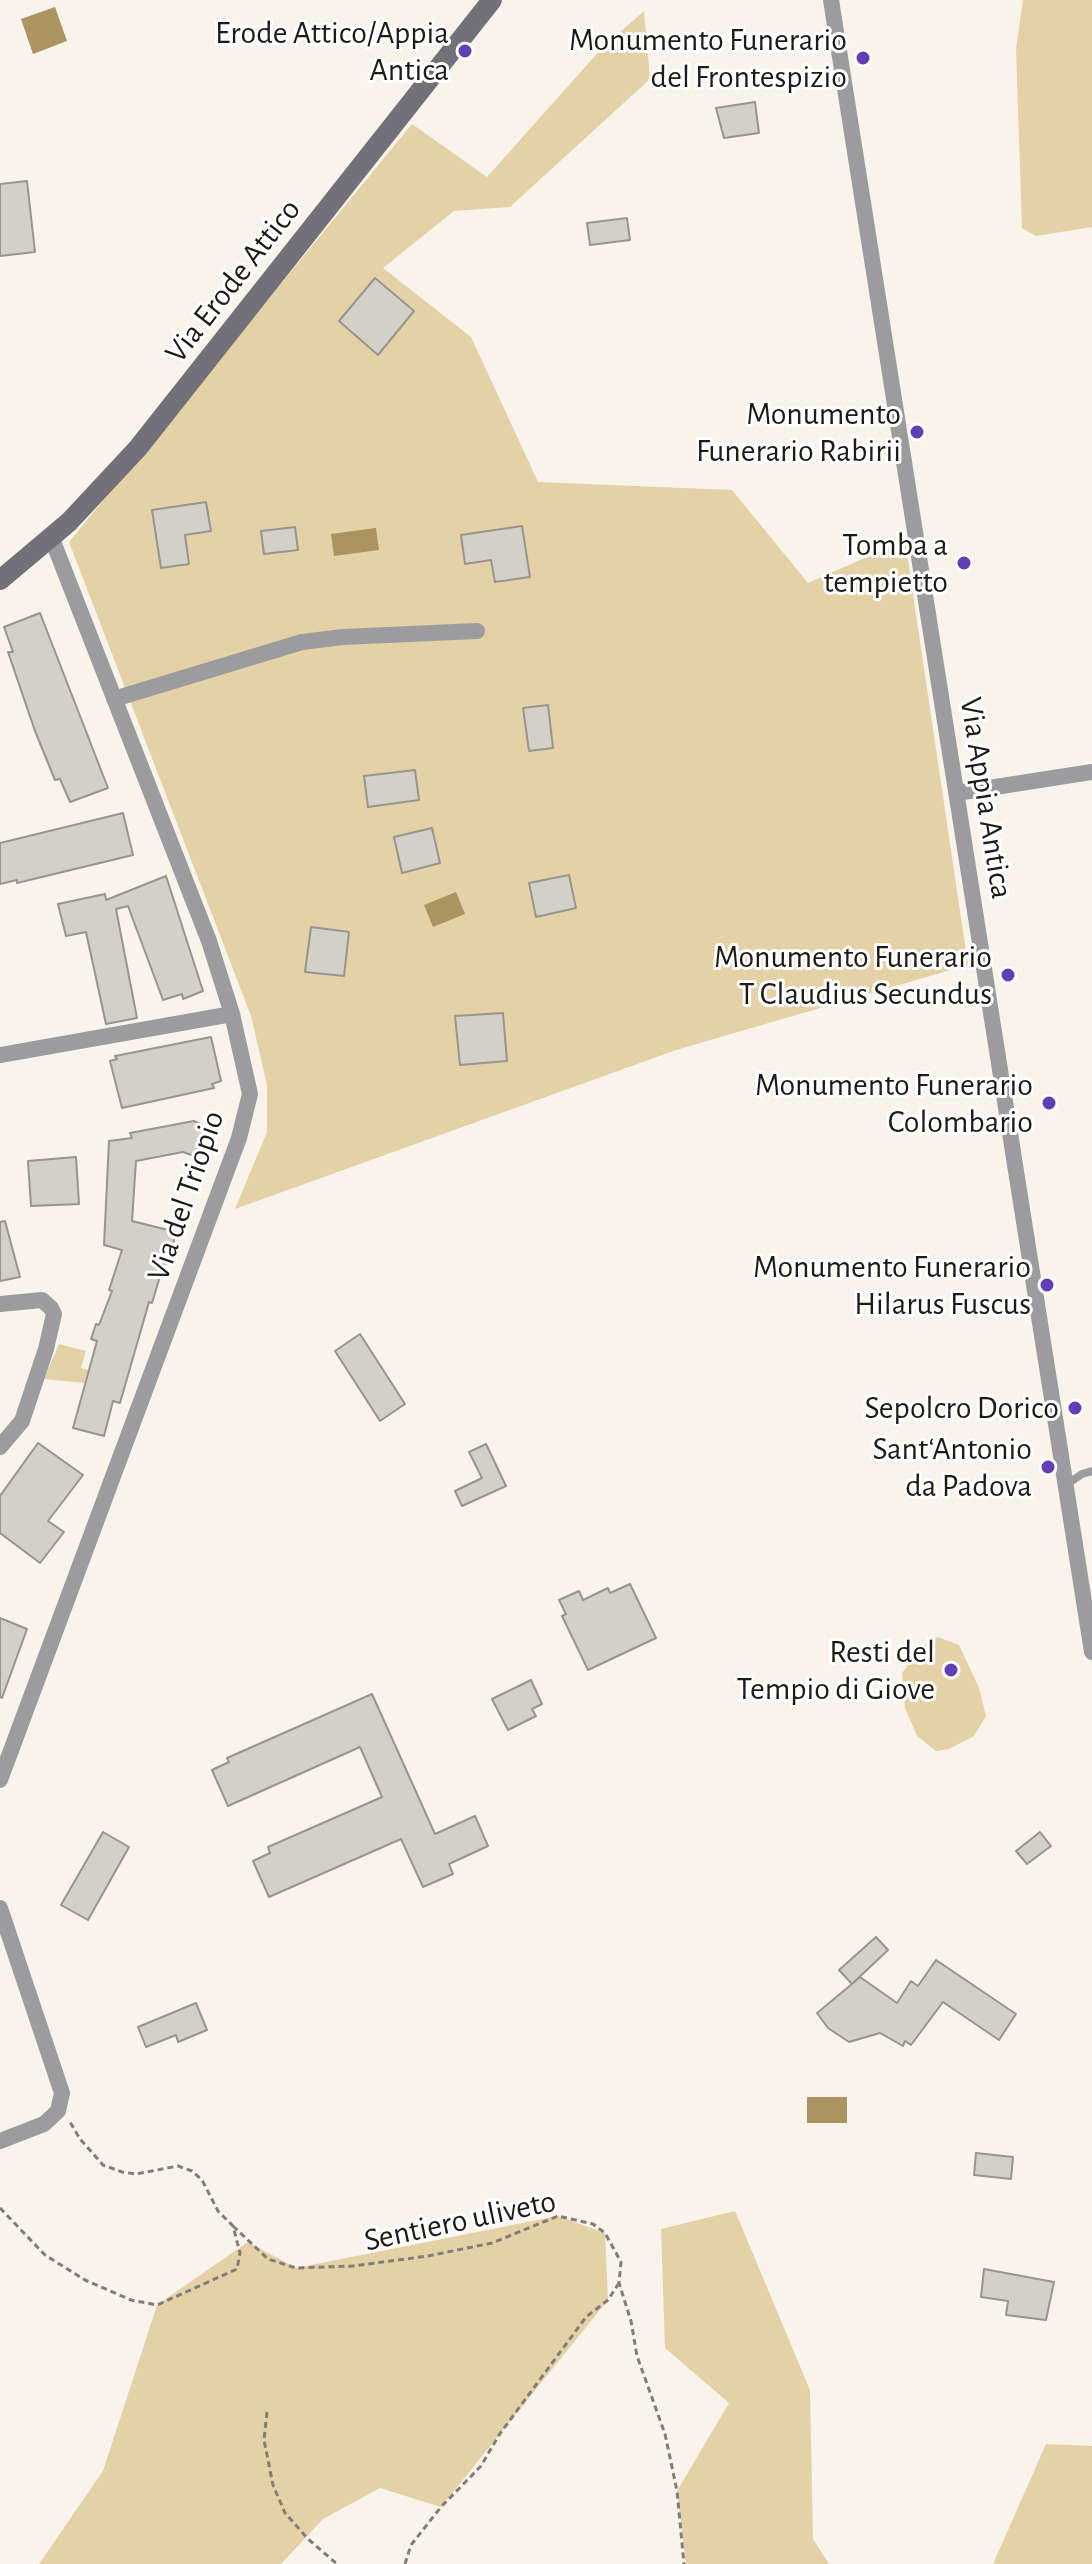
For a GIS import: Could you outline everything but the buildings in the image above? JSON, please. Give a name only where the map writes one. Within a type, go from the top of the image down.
[{"type":"main road","name":"Via Erode Attico","points":[[0,580],[52,539],[138,448],[492,0]]},
{"type":"street","name":"Via Appia Antica","points":[[831,0],[1092,1652]]},
{"type":"street","name":"Via del Triopio","points":[[0,1780],[239,1138],[250,1094],[232,1014],[209,941],[52,539]]},
{"type":"street","points":[[114,699],[302,642],[343,637],[477,631]]},
{"type":"street","points":[[957,793],[1092,772]]},
{"type":"street","points":[[0,1055],[232,1014]]},
{"type":"street","points":[[0,1304],[42,1300],[54,1314],[22,1421],[0,1447]]},
{"type":"street","points":[[0,1908],[62,2093],[58,2111],[44,2124],[0,2141]]},
{"type":"lane","points":[[1066,1485],[1092,1471]]},
{"type":"path","name":"Sentiero uliveto","points":[[58,2111],[72,2123],[80,2139],[103,2165],[136,2174],[178,2166],[192,2171],[202,2180],[218,2211],[268,2259],[296,2268],[353,2266],[428,2256],[492,2243],[558,2216],[593,2224],[605,2233],[621,2262],[619,2283],[631,2321],[637,2356],[665,2434],[677,2491],[684,2564]]},
{"type":"path","name":"Sentiero uliveto","points":[[0,2208],[45,2255],[66,2269],[131,2300],[157,2305],[237,2269],[240,2253],[233,2226]]},
{"type":"path","points":[[405,2564],[411,2545],[441,2507],[481,2466],[499,2435],[586,2317],[608,2300],[619,2283]]},
{"type":"path","points":[[267,2412],[264,2440],[273,2485],[285,2513],[308,2539],[337,2564]]},
{"type":"shaded area","points":[[1023,0],[1092,0],[1092,227],[1036,236],[1022,228],[1016,49]]},
{"type":"shaded area","points":[[55,7],[67,41],[33,54],[21,19]]},
{"type":"shaded area","points":[[644,11],[650,79],[510,207],[454,211],[383,268],[471,337],[538,482],[732,490],[808,583],[905,540],[968,965],[676,1050],[235,1209],[267,1132],[267,1085],[251,1016],[69,542],[412,124],[487,177],[603,47]]},
{"type":"shaded area","points":[[376,528],[379,550],[334,556],[331,534]]},
{"type":"shaded area","points":[[456,892],[465,914],[433,927],[424,905]]},
{"type":"shaded area","points":[[59,1344],[86,1351],[81,1368],[89,1370],[84,1383],[44,1379]]},
{"type":"shaded area","points":[[938,1637],[959,1645],[979,1688],[986,1716],[974,1736],[949,1749],[936,1751],[917,1736],[905,1708],[902,1673],[922,1647]]},
{"type":"shaded area","points":[[807,2097],[847,2097],[847,2123],[807,2123]]},
{"type":"shaded area","points":[[735,2211],[810,2390],[813,2539],[829,2564],[686,2564],[677,2491],[729,2403],[665,2348],[661,2229]]},
{"type":"shaded area","points":[[558,2216],[605,2233],[608,2300],[441,2507],[380,2488],[323,2519],[281,2564],[39,2564],[103,2471],[157,2305],[248,2242],[296,2268]]},
{"type":"shaded area","points":[[1046,2444],[1092,2446],[1092,2564],[993,2564]]},
{"type":"place","name":"Erode Attico/Appia Antica","points":[[465,51]]},
{"type":"place","name":"Monumento Funerario del Frontespizio","points":[[863,58]]},
{"type":"place","name":"Monumento Funerario Rabirii","points":[[917,432]]},
{"type":"place","name":"Tomba a tempietto","points":[[964,563]]},
{"type":"place","name":"Monumento Funerario T Claudius Secundus","points":[[1008,975]]},
{"type":"place","name":"Monumento Funerario Colombario","points":[[1049,1103]]},
{"type":"place","name":"Monumento Funerario Hilarus Fuscus","points":[[1047,1285]]},
{"type":"place","name":"Sepolcro Dorico","points":[[1075,1408]]},
{"type":"place","name":"Sant‘Antonio da Padova","points":[[1048,1467]]},
{"type":"place","name":"Resti del Tempio di Giove","points":[[951,1670]]}]
